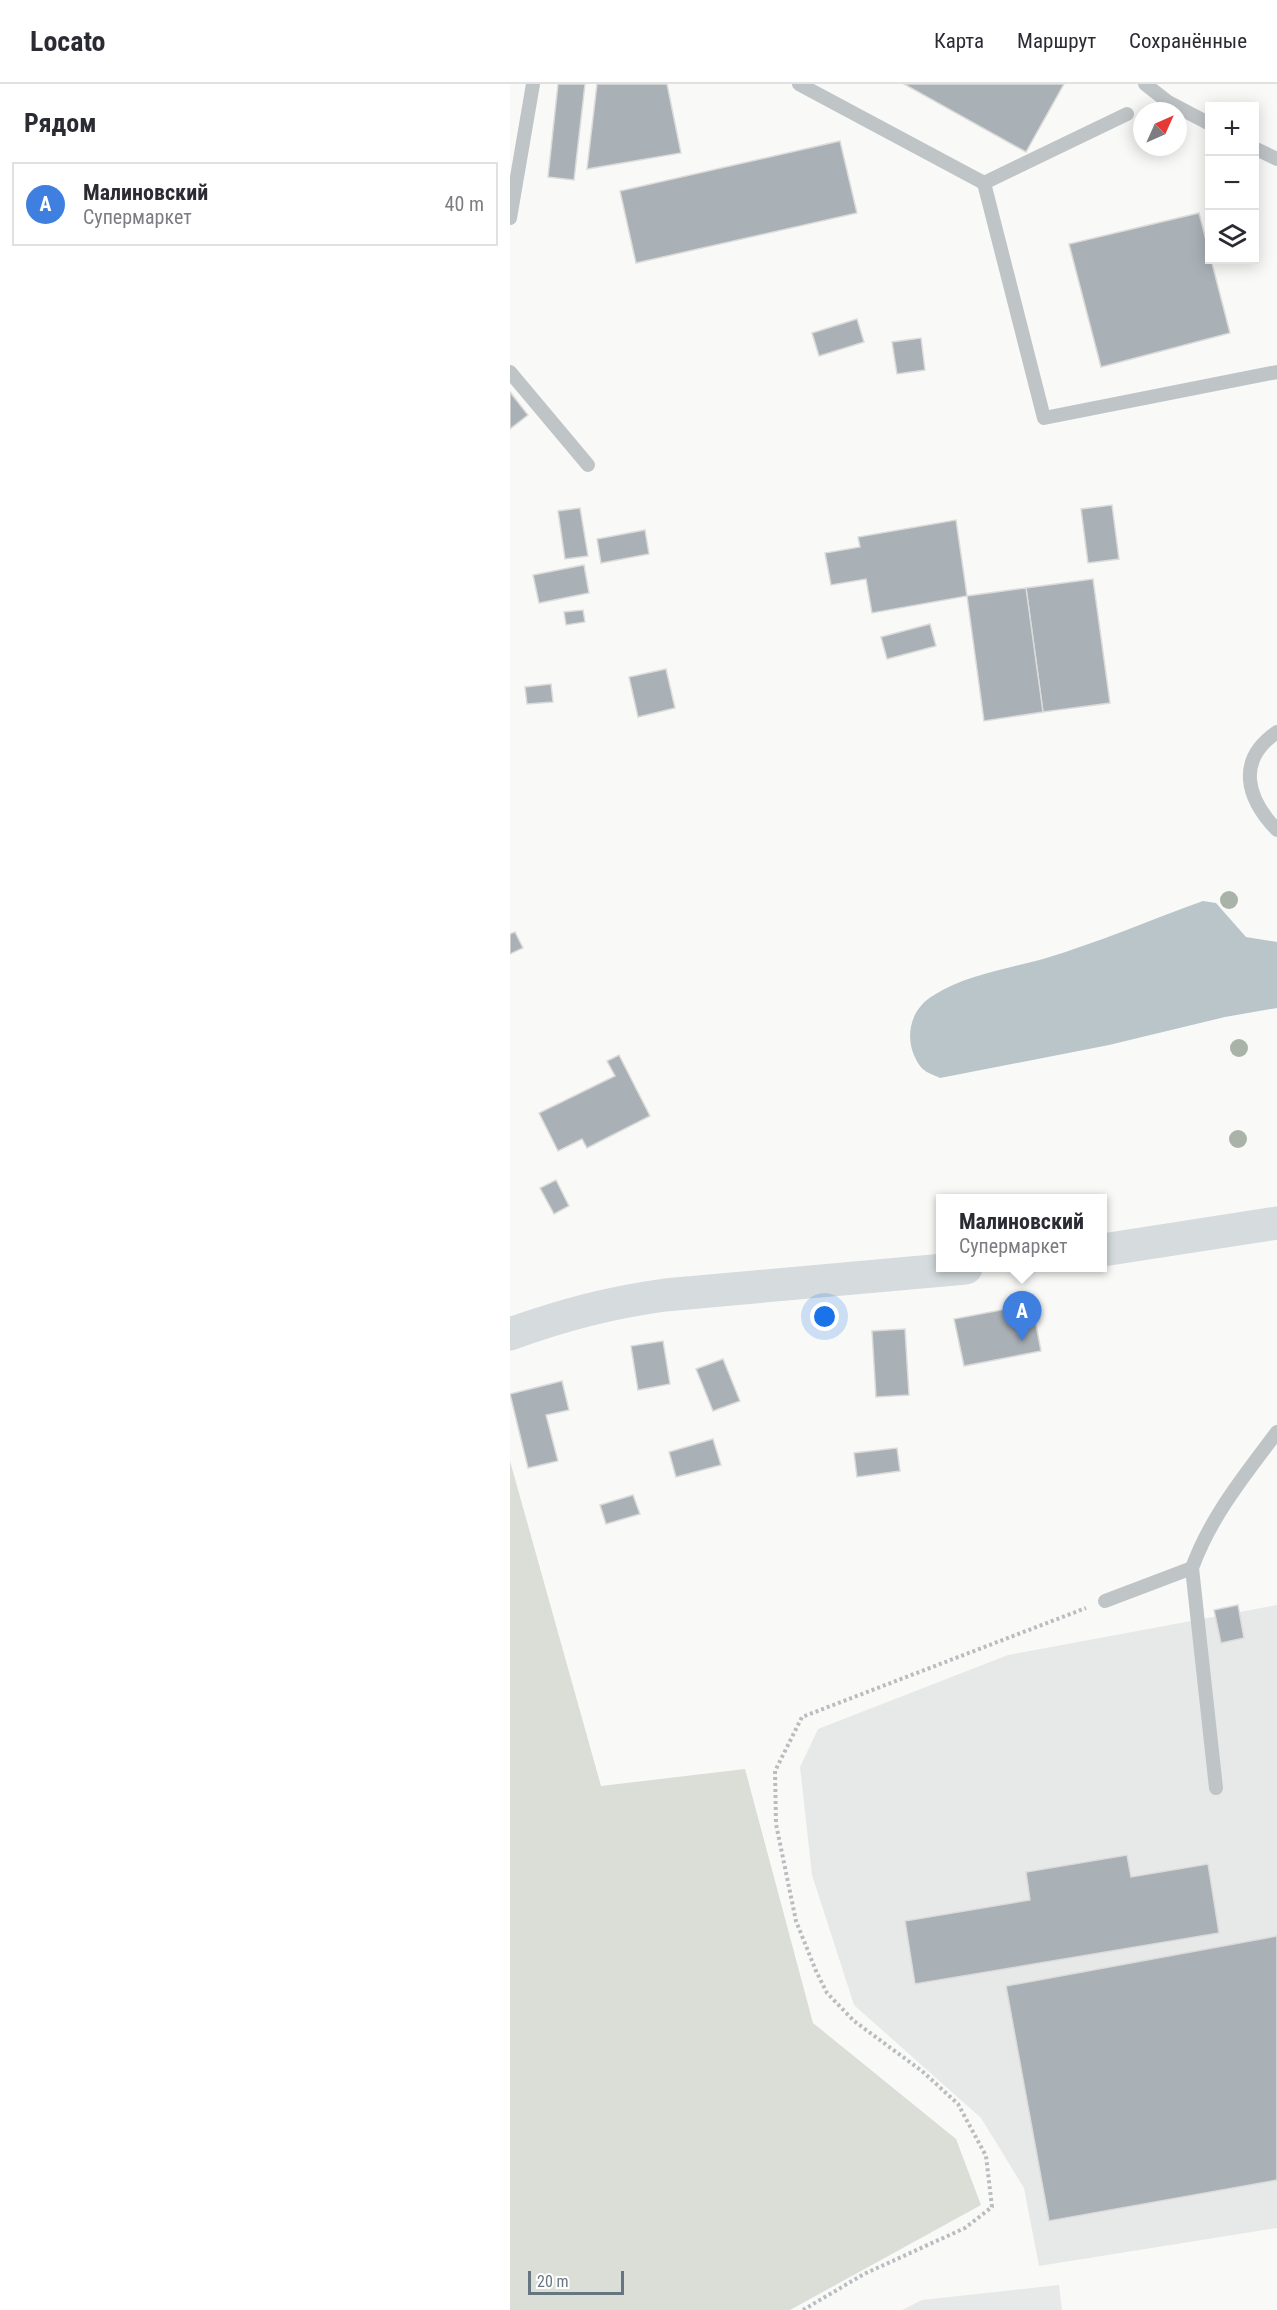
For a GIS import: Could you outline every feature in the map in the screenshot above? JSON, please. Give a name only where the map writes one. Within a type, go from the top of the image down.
[{"type":"street","points":[[1107,1249],[1277,1223]]},
{"type":"street","points":[[510,1334],[564,1315],[615,1302],[665,1295],[936,1271]]},
{"type":"lane","points":[[510,218],[533,84]]},
{"type":"lane","points":[[799,84],[984,183],[1044,418],[1277,372]]},
{"type":"lane","points":[[1145,84],[1168,102],[1205,122]]},
{"type":"lane","points":[[984,183],[1126,114]]},
{"type":"lane","points":[[1259,150],[1277,159]]},
{"type":"lane","points":[[510,372],[588,465]]},
{"type":"lane","points":[[1277,732],[1263,741],[1249,769],[1254,798],[1277,830]]},
{"type":"lane","points":[[1216,1788],[1192,1568],[1201,1543],[1221,1507],[1277,1432]]},
{"type":"lane","points":[[1105,1601],[1192,1568]]},
{"type":"path","points":[[803,2310],[864,2274],[965,2228],[992,2207],[986,2156],[958,2104],[922,2071],[854,2021],[828,1993],[816,1971],[796,1921],[776,1824],[775,1771],[802,1717],[1105,1601]]},
{"type":"shaded area","points":[[1203,901],[1216,903],[1246,937],[1277,942],[1277,1008],[1225,1017],[1109,1045],[940,1078],[920,1066],[911,1047],[911,1027],[914,1018],[925,1001],[946,988],[973,977],[1063,953]]},
{"type":"shaded area","points":[[510,1461],[601,1786],[745,1769],[813,2023],[956,2139],[981,2205],[790,2310],[510,2310]]},
{"type":"shaded area","points":[[1277,1605],[1277,2228],[1039,2266],[1024,2188],[981,2118],[854,2005],[812,1875],[800,1767],[818,1729],[1008,1655]]},
{"type":"shaded area","points":[[1059,2285],[1062,2310],[902,2310],[922,2300]]},
{"type":"building","points":[[558,84],[585,84],[574,180],[548,177]]},
{"type":"building","points":[[597,84],[667,84],[681,153],[587,169]]},
{"type":"building","points":[[904,84],[1064,84],[1026,152]]},
{"type":"building","points":[[840,141],[857,213],[636,263],[620,191]]},
{"type":"building","points":[[1199,213],[1205,236],[1205,264],[1212,264],[1230,333],[1101,367],[1069,244]]},
{"type":"building","points":[[857,319],[864,342],[819,356],[812,333]]},
{"type":"building","points":[[921,338],[925,370],[897,374],[892,342]]},
{"type":"building","points":[[510,392],[528,415],[510,429]]},
{"type":"building","points":[[1112,505],[1119,559],[1088,563],[1081,509]]},
{"type":"building","points":[[580,508],[588,556],[565,559],[558,511]]},
{"type":"building","points":[[956,520],[967,596],[872,613],[866,579],[831,585],[825,553],[860,547],[858,537]]},
{"type":"building","points":[[645,530],[649,554],[601,563],[597,539]]},
{"type":"building","points":[[584,565],[589,593],[539,603],[533,575]]},
{"type":"building","points":[[1093,579],[1110,703],[1043,712],[1026,588]]},
{"type":"building","points":[[1026,588],[1043,712],[984,721],[967,596]]},
{"type":"building","points":[[583,610],[585,622],[566,625],[564,612]]},
{"type":"building","points":[[930,624],[936,646],[887,659],[881,637]]},
{"type":"building","points":[[666,669],[675,708],[638,717],[629,677]]},
{"type":"building","points":[[551,684],[553,702],[527,704],[525,687]]},
{"type":"building","points":[[515,932],[523,948],[510,954],[510,934]]},
{"type":"building","points":[[619,1055],[650,1116],[587,1148],[582,1139],[558,1151],[539,1113],[615,1076],[607,1061]]},
{"type":"building","points":[[556,1180],[569,1206],[554,1214],[540,1188]]},
{"type":"building","points":[[1032,1304],[1041,1351],[964,1366],[954,1319]]},
{"type":"building","points":[[905,1329],[909,1395],[876,1397],[872,1331]]},
{"type":"building","points":[[663,1341],[670,1384],[638,1390],[631,1346]]},
{"type":"building","points":[[723,1359],[740,1401],[713,1411],[696,1369]]},
{"type":"building","points":[[562,1381],[569,1410],[546,1415],[558,1461],[528,1468],[510,1394]]},
{"type":"building","points":[[713,1439],[721,1465],[676,1477],[669,1452]]},
{"type":"building","points":[[897,1448],[900,1471],[857,1477],[854,1453]]},
{"type":"building","points":[[633,1495],[640,1514],[606,1524],[600,1505]]},
{"type":"building","points":[[1238,1605],[1244,1638],[1221,1643],[1214,1610]]},
{"type":"building","points":[[1127,1855],[1131,1877],[1208,1864],[1219,1933],[915,1984],[905,1921],[1030,1900],[1026,1872]]},
{"type":"building","points":[[1277,1936],[1277,2180],[1049,2221],[1006,1986]]},
{"type":"place","name":"Малиновский","points":[[1022,1341]]}]
